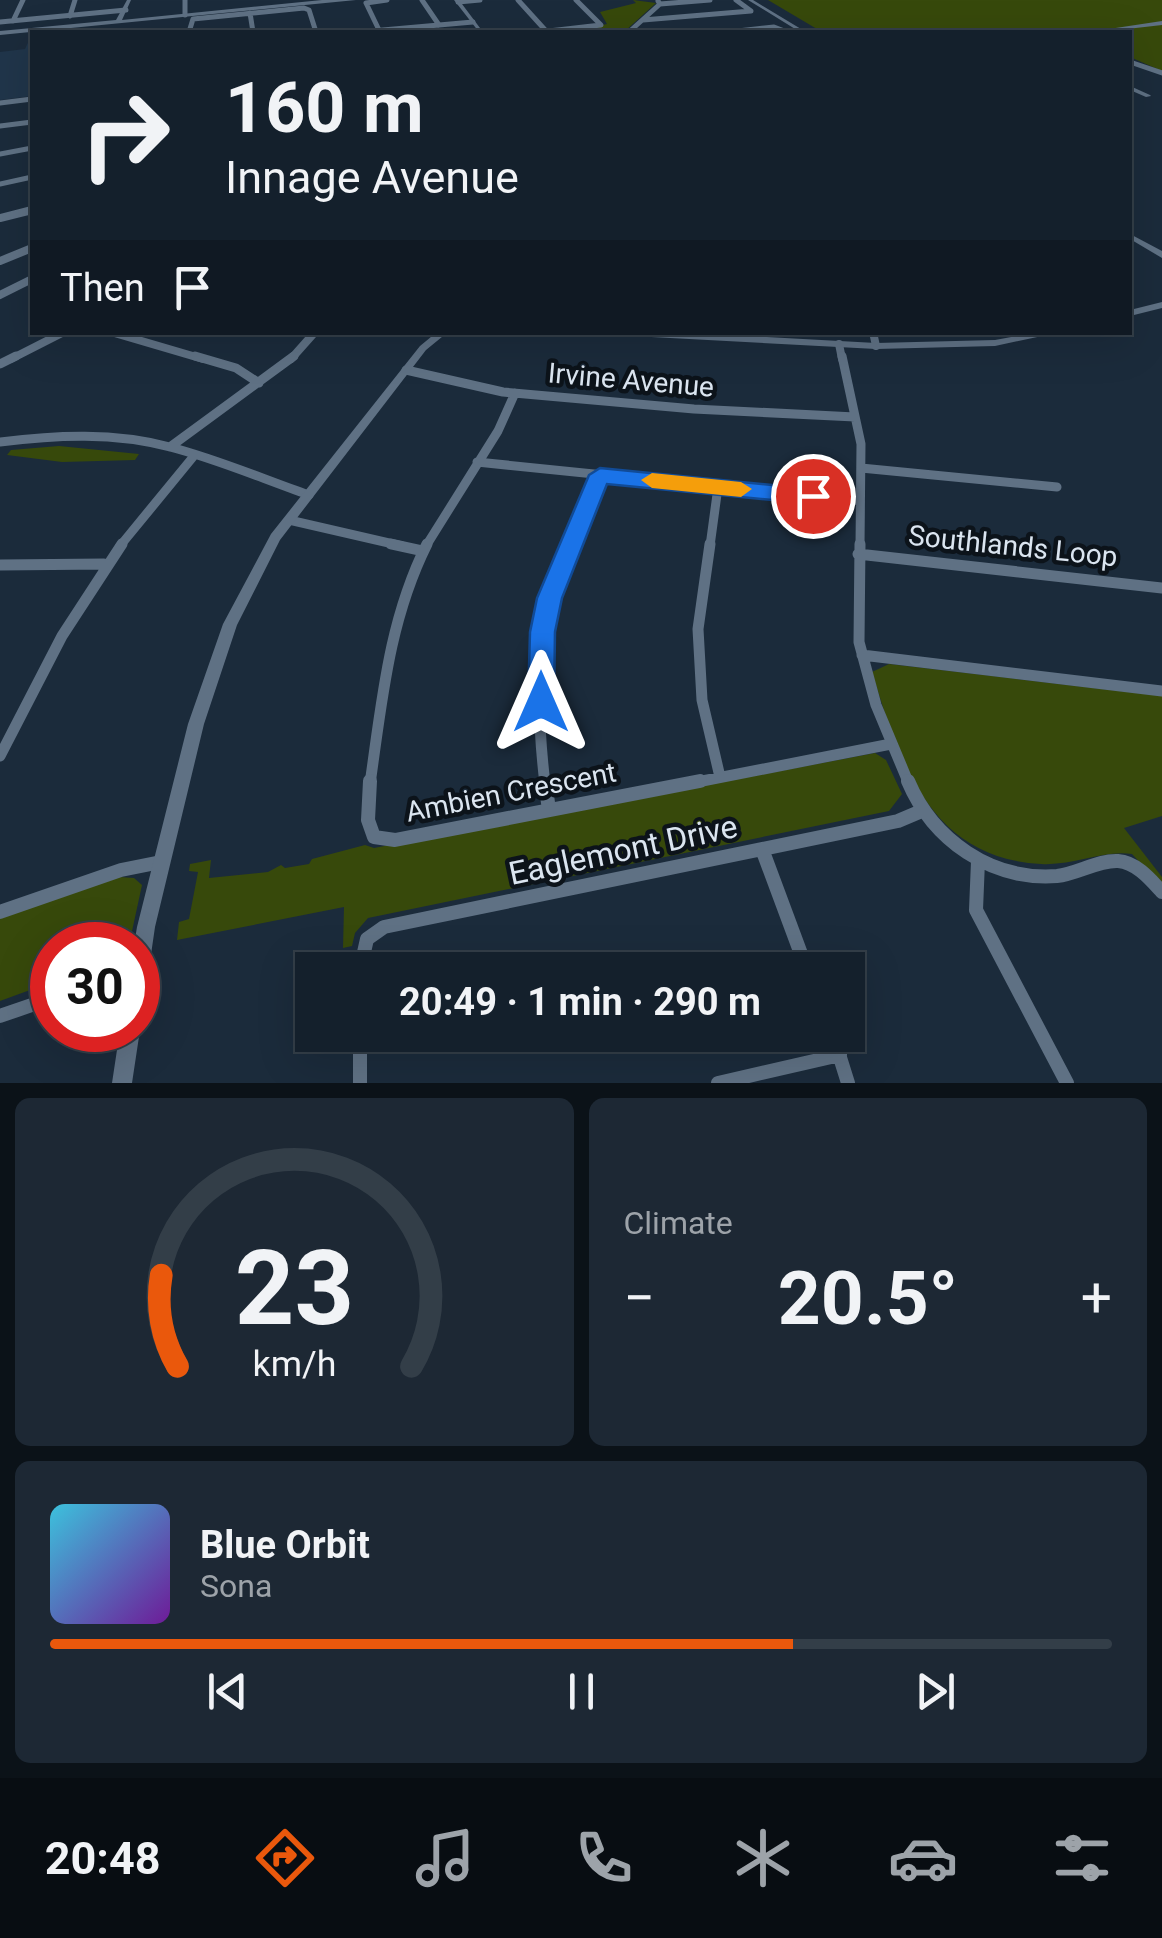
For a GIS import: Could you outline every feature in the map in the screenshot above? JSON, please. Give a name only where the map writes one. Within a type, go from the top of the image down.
[{"type":"street","points":[[13,21],[23,0]]},
{"type":"street","points":[[70,16],[75,0]]},
{"type":"street","points":[[125,23],[129,0]]},
{"type":"street","points":[[185,0],[185,15]]},
{"type":"street","points":[[125,23],[337,0]]},
{"type":"street","points":[[33,30],[354,0]]},
{"type":"street","points":[[387,0],[366,4],[379,30],[416,30],[473,22]]},
{"type":"street","points":[[422,0],[439,26]]},
{"type":"street","points":[[457,1],[480,0]]},
{"type":"street","points":[[518,0],[545,30]]},
{"type":"street","points":[[560,30],[601,24],[576,0]]},
{"type":"street","points":[[631,30],[658,2],[710,0]]},
{"type":"street","points":[[643,20],[752,11],[736,0]]},
{"type":"street","points":[[750,0],[800,30]]},
{"type":"street","points":[[457,1],[480,30]]},
{"type":"street","points":[[189,30],[191,20],[306,9],[315,30]]},
{"type":"street","points":[[0,22],[126,10]]},
{"type":"street","points":[[125,23],[126,10]]},
{"type":"street","points":[[250,14],[253,30]]},
{"type":"street","points":[[1108,30],[1162,23]]},
{"type":"street","points":[[0,33],[30,30]]},
{"type":"street","points":[[752,30],[780,30]]},
{"type":"street","points":[[1132,63],[1162,73]]},
{"type":"street","points":[[1132,89],[1148,96]]},
{"type":"street","points":[[0,103],[30,99]]},
{"type":"street","points":[[0,126],[30,122]]},
{"type":"street","points":[[0,154],[30,148]]},
{"type":"street","points":[[0,184],[30,177]]},
{"type":"street","points":[[0,218],[30,210]]},
{"type":"street","points":[[1132,237],[1162,255]]},
{"type":"street","points":[[0,261],[30,249]]},
{"type":"street","points":[[0,294],[30,283]]},
{"type":"street","points":[[1132,316],[1162,308]]},
{"type":"street","points":[[0,364],[58,335]]},
{"type":"street","points":[[121,335],[236,368],[259,383]]},
{"type":"street","points":[[170,447],[290,360],[312,335]]},
{"type":"street","points":[[149,922],[196,724],[230,624],[274,537],[406,370],[427,335]]},
{"type":"street","points":[[422,348],[440,335]]},
{"type":"street","points":[[693,335],[876,346],[995,344],[1042,335]]},
{"type":"street","points":[[874,335],[876,346]]},
{"type":"street","points":[[839,344],[855,417],[861,468],[858,554],[862,656],[892,744],[924,810],[958,848],[978,862],[1038,876],[1056,876],[1119,860],[1143,872],[1162,892]]},
{"type":"street","name":"Irvine Avenue","points":[[406,370],[516,393],[682,408],[855,417]]},
{"type":"street","name":"Ambien Crescent","points":[[516,393],[423,551],[401,602],[386,662],[374,747],[370,831],[382,840],[395,840],[892,744]]},
{"type":"street","points":[[0,442],[60,435],[108,436],[170,447],[309,495]]},
{"type":"street","points":[[0,756],[36,682],[104,564],[140,515],[193,458]]},
{"type":"street","points":[[476,462],[860,501]]},
{"type":"street","points":[[861,468],[1057,487]]},
{"type":"street","points":[[549,810],[542,722],[542,632],[554,585],[600,475]]},
{"type":"street","points":[[718,487],[698,629],[702,700],[720,777]]},
{"type":"street","points":[[289,520],[423,551]]},
{"type":"street","name":"Southlands Loop","points":[[858,554],[1162,588]]},
{"type":"street","points":[[0,565],[104,564]]},
{"type":"street","points":[[862,656],[1162,692]]},
{"type":"street","name":"Eaglemont Drive","points":[[364,952],[367,939],[384,928],[898,821],[924,810]]},
{"type":"street","points":[[762,849],[800,952]]},
{"type":"street","points":[[0,912],[121,870],[161,862]]},
{"type":"street","points":[[978,862],[976,910],[1066,1083]]},
{"type":"street","points":[[0,1016],[30,1006]]},
{"type":"street","points":[[122,1083],[127,1052]]},
{"type":"street","points":[[360,1052],[360,1083]]},
{"type":"street","points":[[839,1052],[848,1083]]},
{"type":"street","points":[[718,1083],[840,1055]]},
{"type":"shaded area","points":[[30,38],[30,96],[0,100],[0,52],[25,49]]},
{"type":"green space","points":[[633,0],[656,3],[626,30],[585,29],[607,24],[600,12],[636,3]]},
{"type":"green space","points":[[768,0],[1162,0],[1162,71],[1132,58],[1132,30],[819,30]]},
{"type":"green space","points":[[59,446],[139,454],[135,460],[62,462],[7,455],[11,450]]},
{"type":"green space","points":[[889,664],[1162,696],[1162,816],[1124,828],[1162,877],[1162,886],[1132,854],[1041,864],[1003,858],[972,844],[946,825],[925,800],[895,740],[872,672]]},
{"type":"green space","points":[[875,753],[886,760],[902,794],[889,811],[368,918],[355,933],[352,946],[343,948],[344,907],[177,940],[179,922],[189,919],[198,872],[189,871],[190,864],[211,860],[209,878],[268,872],[281,865],[285,868],[309,864],[312,859],[365,845],[374,848]]},
{"type":"green space","points":[[119,877],[134,878],[142,885],[134,922],[30,922],[30,990],[0,1001],[0,918]]},
{"type":"slow traffic","points":[[652,480],[741,489]]},
{"type":"route","points":[[541,702],[545,615],[600,475],[813,496]]}]
